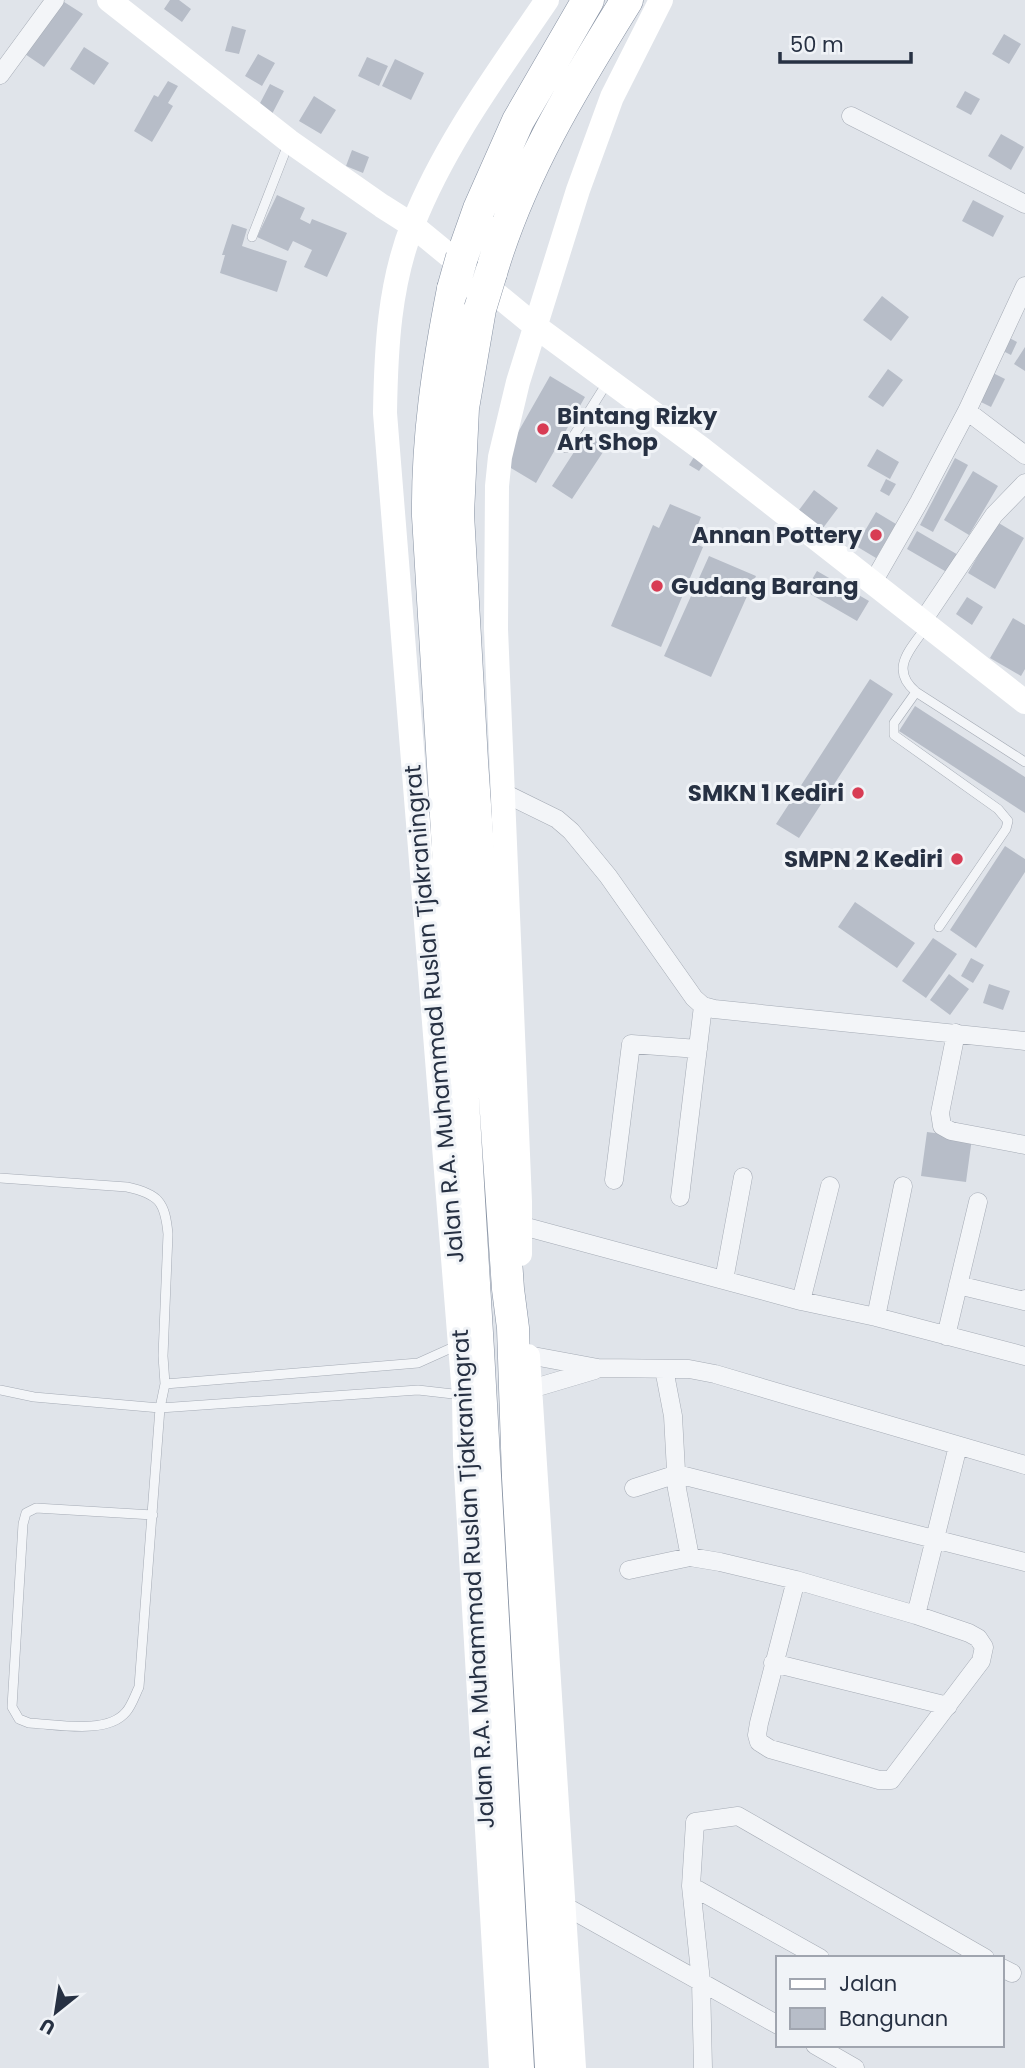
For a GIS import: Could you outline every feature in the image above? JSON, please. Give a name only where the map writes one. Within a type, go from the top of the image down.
[{"type":"highway","name":"Jalan R.A. Muhammad Ruslan Tjakraningrat","points":[[518,2068],[469,1347],[474,1295],[427,467],[433,404],[453,289],[462,257],[479,209],[518,121],[588,0]]},
{"type":"highway","points":[[551,2068],[513,1328],[508,1289],[472,761],[458,514],[463,408],[480,309],[508,219],[548,132],[627,0]]},
{"type":"highway","points":[[508,1289],[515,1263],[519,1230]]},
{"type":"highway","points":[[452,1233],[474,1295]]},
{"type":"highway","points":[[513,1328],[528,1355]]},
{"type":"highway","points":[[464,1395],[469,1347]]},
{"type":"street","points":[[0,75],[55,0]]},
{"type":"street","points":[[109,0],[289,141],[412,225],[535,326],[702,449],[1025,702]]},
{"type":"street","name":"Jalan R.A. Muhammad Ruslan Tjakraningrat","points":[[469,1347],[452,1233],[385,413],[388,333],[399,269],[412,225],[439,167],[491,82],[547,0]]},
{"type":"street","points":[[574,2068],[519,1230],[496,629],[497,486],[505,429],[578,190],[612,97],[661,0]]},
{"type":"street","points":[[851,116],[1025,204]]},
{"type":"street","points":[[872,584],[967,411],[1025,286]]},
{"type":"street","points":[[967,411],[1025,455]]},
{"type":"street","points":[[924,624],[994,515],[1025,483]]},
{"type":"street","points":[[502,792],[557,819],[571,831],[608,876],[694,998],[703,1006],[1025,1041]]},
{"type":"street","points":[[680,1197],[703,1006]]},
{"type":"street","points":[[956,1033],[940,1113],[942,1126],[951,1131],[1025,1145]]},
{"type":"street","points":[[614,1180],[631,1044],[698,1049]]},
{"type":"street","points":[[724,1280],[743,1177]]},
{"type":"street","points":[[801,1301],[830,1186]]},
{"type":"street","points":[[876,1317],[903,1186]]},
{"type":"street","points":[[946,1336],[978,1202]]},
{"type":"street","points":[[519,1230],[1025,1356]]},
{"type":"street","points":[[958,1285],[1024,1301],[1025,1299]]},
{"type":"street","points":[[528,1355],[598,1368],[689,1369],[725,1377],[1025,1465]]},
{"type":"street","points":[[531,1389],[598,1368]]},
{"type":"street","points":[[664,1369],[673,1416],[681,1514],[691,1557]]},
{"type":"street","name":"Jalan R.A. Muhammad Ruslan Tjakraningrat","points":[[464,1395],[501,2068]]},
{"type":"street","points":[[916,1615],[958,1446]]},
{"type":"street","points":[[634,1488],[677,1474],[1025,1562]]},
{"type":"street","points":[[629,1570],[691,1557],[796,1580],[916,1615],[978,1638],[984,1647],[981,1661],[891,1780],[879,1780],[770,1749],[759,1742],[759,1723],[796,1580]]},
{"type":"street","points":[[773,1663],[948,1706]]},
{"type":"street","points":[[703,2068],[701,1981],[691,1886],[695,1822],[738,1816],[982,1956]]},
{"type":"street","points":[[691,1886],[816,1956]]},
{"type":"street","points":[[564,1905],[776,2024]]},
{"type":"street","points":[[818,2047],[855,2068]]},
{"type":"lane","points":[[252,237],[289,141]]},
{"type":"lane","points":[[566,448],[608,382]]},
{"type":"lane","points":[[924,624],[903,664],[902,677],[916,692],[1025,762]]},
{"type":"lane","points":[[916,692],[894,723],[894,735],[998,809],[1008,821],[1006,829],[939,927]]},
{"type":"lane","points":[[0,1178],[143,1191],[159,1200],[166,1216],[168,1234],[163,1356],[165,1384],[160,1408],[153,1515],[139,1687],[126,1713],[116,1721],[102,1726],[29,1723],[19,1719],[12,1707],[23,1524],[26,1513],[36,1508],[153,1515]]},
{"type":"lane","points":[[165,1384],[418,1363],[469,1347]]},
{"type":"lane","points":[[0,1390],[34,1397],[160,1408],[418,1390],[464,1395]]},
{"type":"building","points":[[61,0],[83,14],[44,67],[22,52]]},
{"type":"building","points":[[170,0],[179,0],[191,9],[182,22],[164,9]]},
{"type":"building","points":[[232,26],[246,30],[239,54],[225,51]]},
{"type":"building","points":[[1004,34],[1021,44],[1009,64],[992,54]]},
{"type":"building","points":[[84,47],[109,63],[94,85],[70,69]]},
{"type":"building","points":[[258,54],[275,63],[262,86],[245,76]]},
{"type":"building","points":[[367,57],[388,66],[379,86],[358,76]]},
{"type":"building","points":[[395,59],[424,73],[411,100],[382,86]]},
{"type":"building","points":[[168,81],[178,86],[168,103],[173,106],[152,142],[134,131],[154,95],[158,97]]},
{"type":"building","points":[[270,84],[284,91],[272,114],[258,107]]},
{"type":"building","points":[[965,91],[980,99],[971,115],[956,107]]},
{"type":"building","points":[[314,96],[336,110],[321,134],[299,121]]},
{"type":"building","points":[[1001,134],[1024,147],[1011,170],[988,156]]},
{"type":"building","points":[[352,150],[369,157],[363,173],[346,166]]},
{"type":"building","points":[[277,195],[305,208],[300,219],[310,224],[312,219],[347,233],[327,277],[304,267],[312,250],[293,241],[288,251],[257,237]]},
{"type":"building","points":[[973,200],[1004,216],[993,237],[962,221]]},
{"type":"building","points":[[232,224],[247,229],[242,246],[287,261],[277,292],[220,273],[225,255],[222,255]]},
{"type":"building","points":[[882,296],[909,317],[891,341],[863,320]]},
{"type":"building","points":[[1004,335],[1017,342],[1011,355],[997,348]]},
{"type":"building","points":[[1025,347],[1025,371],[1014,364]]},
{"type":"building","points":[[888,369],[903,380],[883,407],[868,397]]},
{"type":"building","points":[[989,371],[1005,379],[991,407],[975,399]]},
{"type":"building","name":"Bintang Rizky Art Shop","points":[[550,376],[585,397],[536,483],[501,462]]},
{"type":"building","points":[[587,432],[607,446],[572,499],[552,486]]},
{"type":"building","points":[[877,449],[899,462],[890,479],[867,466]]},
{"type":"building","points":[[694,457],[704,464],[699,471],[689,465]]},
{"type":"building","points":[[955,458],[968,465],[933,532],[920,525]]},
{"type":"building","points":[[973,471],[998,486],[969,535],[944,520]]},
{"type":"building","points":[[886,479],[896,484],[889,496],[880,491]]},
{"type":"building","points":[[814,490],[838,508],[823,528],[799,510]]},
{"type":"building","name":"Gudang Barang","points":[[670,504],[701,517],[691,542],[703,547],[661,647],[611,626],[653,525],[659,528]]},
{"type":"building","name":"Annan Pottery","points":[[876,512],[896,524],[876,558],[856,546]]},
{"type":"building","points":[[997,522],[1024,538],[995,589],[968,573]]},
{"type":"building","points":[[917,531],[960,556],[950,574],[907,549]]},
{"type":"building","name":"Gudang Barang","points":[[709,556],[756,576],[711,677],[664,656]]},
{"type":"building","points":[[817,571],[869,601],[857,621],[805,591]]},
{"type":"building","points":[[967,597],[983,607],[972,625],[956,614]]},
{"type":"building","points":[[1013,618],[1025,625],[1025,669],[1021,676],[990,658]]},
{"type":"building","points":[[870,679],[893,694],[799,838],[776,824]]},
{"type":"building","points":[[915,706],[1025,777],[1025,813],[899,731]]},
{"type":"building","points":[[1005,846],[1025,859],[1025,872],[976,948],[950,930]]},
{"type":"building","points":[[855,902],[915,943],[897,968],[838,927]]},
{"type":"building","points":[[933,938],[957,954],[926,998],[902,981]]},
{"type":"building","points":[[971,958],[984,965],[973,983],[961,976]]},
{"type":"building","points":[[949,974],[969,989],[950,1015],[930,1000]]},
{"type":"building","points":[[989,984],[1010,991],[1003,1010],[983,1003]]},
{"type":"building","points":[[927,1132],[972,1138],[966,1182],[921,1176]]},
{"type":"place","name":"Bintang Rizky Art Shop","points":[[543,429]]},
{"type":"place","name":"Annan Pottery","points":[[876,535]]},
{"type":"place","name":"Gudang Barang","points":[[657,586]]},
{"type":"place","name":"SMKN 1 Kediri","points":[[858,793]]},
{"type":"place","name":"SMPN 2 Kediri","points":[[957,859]]}]
